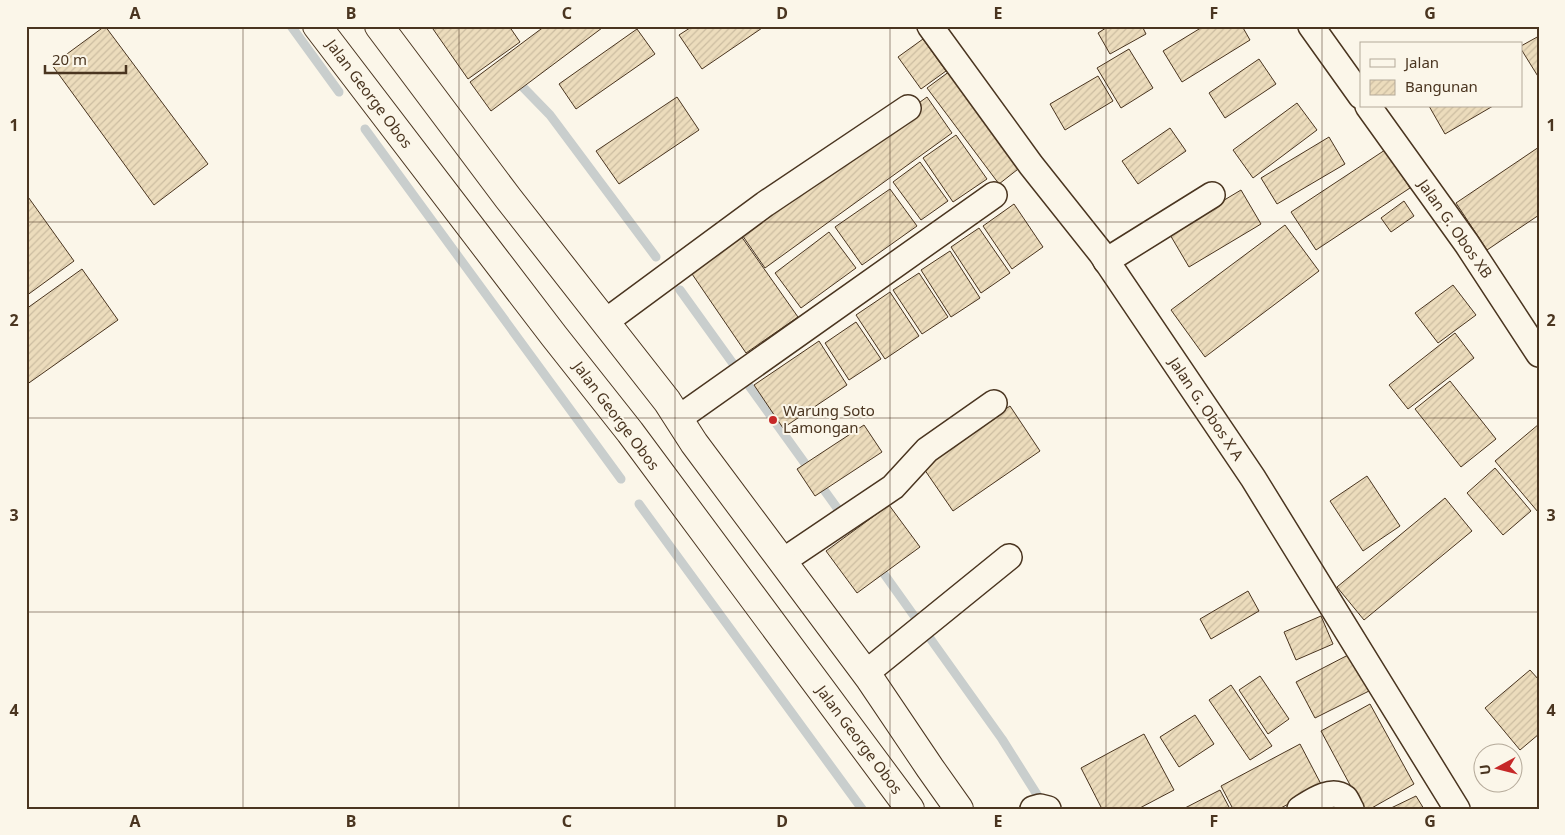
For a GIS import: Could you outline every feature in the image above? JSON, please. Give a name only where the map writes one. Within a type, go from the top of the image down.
[{"type":"main road","name":"Jalan George Obos","points":[[317,26],[548,329],[630,432],[910,809]]},
{"type":"main road","points":[[379,26],[667,401],[694,444],[866,672],[959,809]]},
{"type":"street","name":"Jalan G. Obos X A","points":[[930,26],[1031,165],[1106,261],[1253,478],[1457,809]]},
{"type":"street","points":[[1311,26],[1360,95]]},
{"type":"street","points":[[605,322],[765,204],[908,108]]},
{"type":"street","name":"Jalan G. Obos XB","points":[[1369,108],[1467,244],[1539,354]]},
{"type":"street","points":[[679,418],[994,195]]},
{"type":"street","points":[[1106,261],[1212,195]]},
{"type":"street","points":[[783,561],[893,488],[927,450],[994,403]]},
{"type":"street","points":[[866,672],[1008,557]]},
{"type":"street","points":[[1300,809],[1322,796],[1335,794],[1345,798],[1351,809]]},
{"type":"street","points":[[1033,809],[1040,807],[1048,809]]},
{"type":"building","points":[[105,26],[208,164],[154,205],[52,65]]},
{"type":"building","points":[[436,26],[509,26],[520,42],[468,79],[433,29]]},
{"type":"building","points":[[545,26],[601,26],[602,28],[491,111],[470,82]]},
{"type":"building","points":[[693,26],[765,26],[702,69],[679,35]]},
{"type":"building","points":[[1109,26],[1142,26],[1146,34],[1110,54],[1098,33]]},
{"type":"building","points":[[1204,26],[1242,26],[1250,40],[1182,82],[1163,51]]},
{"type":"building","points":[[637,29],[655,54],[576,109],[559,84]]},
{"type":"building","points":[[1539,36],[1539,78],[1522,51],[1522,45]]},
{"type":"building","points":[[923,39],[946,71],[921,89],[898,57]]},
{"type":"building","points":[[1129,49],[1153,88],[1121,108],[1097,68]]},
{"type":"building","points":[[1259,59],[1276,84],[1225,118],[1209,93]]},
{"type":"building","points":[[950,71],[1022,166],[999,184],[927,88]]},
{"type":"building","points":[[1098,76],[1113,101],[1065,130],[1050,104]]},
{"type":"building","points":[[677,97],[699,130],[619,184],[596,151]]},
{"type":"building","points":[[927,97],[952,133],[765,268],[740,232]]},
{"type":"building","points":[[1297,103],[1317,130],[1253,178],[1233,150]]},
{"type":"building","points":[[1430,108],[1490,108],[1445,134]]},
{"type":"building","points":[[1170,128],[1186,151],[1138,184],[1122,161]]},
{"type":"building","points":[[956,135],[987,179],[953,202],[923,158]]},
{"type":"building","points":[[1329,137],[1345,164],[1277,204],[1261,178]]},
{"type":"building","points":[[1539,147],[1539,215],[1487,250],[1456,203]]},
{"type":"building","points":[[1385,150],[1410,188],[1316,250],[1291,212]]},
{"type":"building","points":[[920,162],[948,201],[921,220],[893,182]]},
{"type":"building","points":[[890,189],[917,226],[862,265],[835,227]]},
{"type":"building","points":[[1241,190],[1261,224],[1189,267],[1169,233]]},
{"type":"building","points":[[26,194],[74,261],[26,296]]},
{"type":"building","points":[[1404,201],[1414,216],[1391,232],[1381,218]]},
{"type":"building","points":[[1014,204],[1043,247],[1012,269],[983,226]]},
{"type":"building","points":[[1285,225],[1319,271],[1205,357],[1171,310]]},
{"type":"building","points":[[979,228],[1010,273],[981,293],[951,247]]},
{"type":"building","points":[[829,232],[856,268],[801,308],[775,273]]},
{"type":"building","points":[[741,236],[798,317],[746,353],[690,271]]},
{"type":"building","points":[[950,251],[980,298],[951,317],[921,270]]},
{"type":"building","points":[[82,269],[118,320],[26,385],[26,309]]},
{"type":"building","points":[[919,273],[948,317],[922,334],[893,290]]},
{"type":"building","points":[[1453,285],[1476,315],[1438,343],[1415,313]]},
{"type":"building","points":[[890,292],[919,336],[885,359],[856,315]]},
{"type":"building","points":[[856,322],[881,359],[849,380],[825,343]]},
{"type":"building","points":[[1455,333],[1474,358],[1408,409],[1389,385]]},
{"type":"building","points":[[819,341],[847,385],[783,428],[754,385]]},
{"type":"building","points":[[1450,381],[1496,439],[1461,467],[1415,409]]},
{"type":"building","points":[[1010,406],[1040,451],[953,511],[922,466]]},
{"type":"building","points":[[1539,424],[1539,512],[1538,512],[1495,461]]},
{"type":"building","points":[[864,425],[882,452],[815,496],[797,469]]},
{"type":"building","points":[[1495,468],[1531,511],[1503,535],[1467,493]]},
{"type":"building","points":[[1367,476],[1400,526],[1363,551],[1330,501]]},
{"type":"building","points":[[1445,498],[1472,531],[1364,620],[1337,587]]},
{"type":"building","points":[[889,505],[920,547],[857,593],[826,551]]},
{"type":"building","points":[[1248,591],[1259,611],[1211,639],[1200,619]]},
{"type":"building","points":[[1321,616],[1333,644],[1296,660],[1284,632]]},
{"type":"building","points":[[1350,654],[1369,691],[1315,718],[1296,682]]},
{"type":"building","points":[[1530,670],[1539,680],[1539,734],[1522,748],[1522,742],[1513,742],[1485,708]]},
{"type":"building","points":[[1260,676],[1289,719],[1268,734],[1239,690]]},
{"type":"building","points":[[1231,685],[1272,746],[1250,760],[1209,700]]},
{"type":"building","points":[[1370,704],[1414,784],[1370,809],[1363,809],[1321,731]]},
{"type":"building","points":[[1195,715],[1214,744],[1179,767],[1160,737]]},
{"type":"building","points":[[1144,734],[1174,790],[1138,809],[1102,809],[1081,768]]},
{"type":"building","points":[[1300,744],[1322,786],[1279,809],[1233,809],[1221,786]]},
{"type":"building","points":[[1220,790],[1230,809],[1183,809]]},
{"type":"building","points":[[1416,796],[1424,809],[1389,809]]},
{"type":"waterway","points":[[291,26],[339,92]]},
{"type":"waterway","points":[[515,79],[550,115],[656,257]]},
{"type":"waterway","points":[[365,129],[621,479]]},
{"type":"waterway","points":[[680,290],[845,519]]},
{"type":"waterway","points":[[639,504],[862,809]]},
{"type":"waterway","points":[[877,564],[1002,739],[1043,804]]},
{"type":"place","name":"Warung Soto Lamongan","points":[[773,420]]}]
